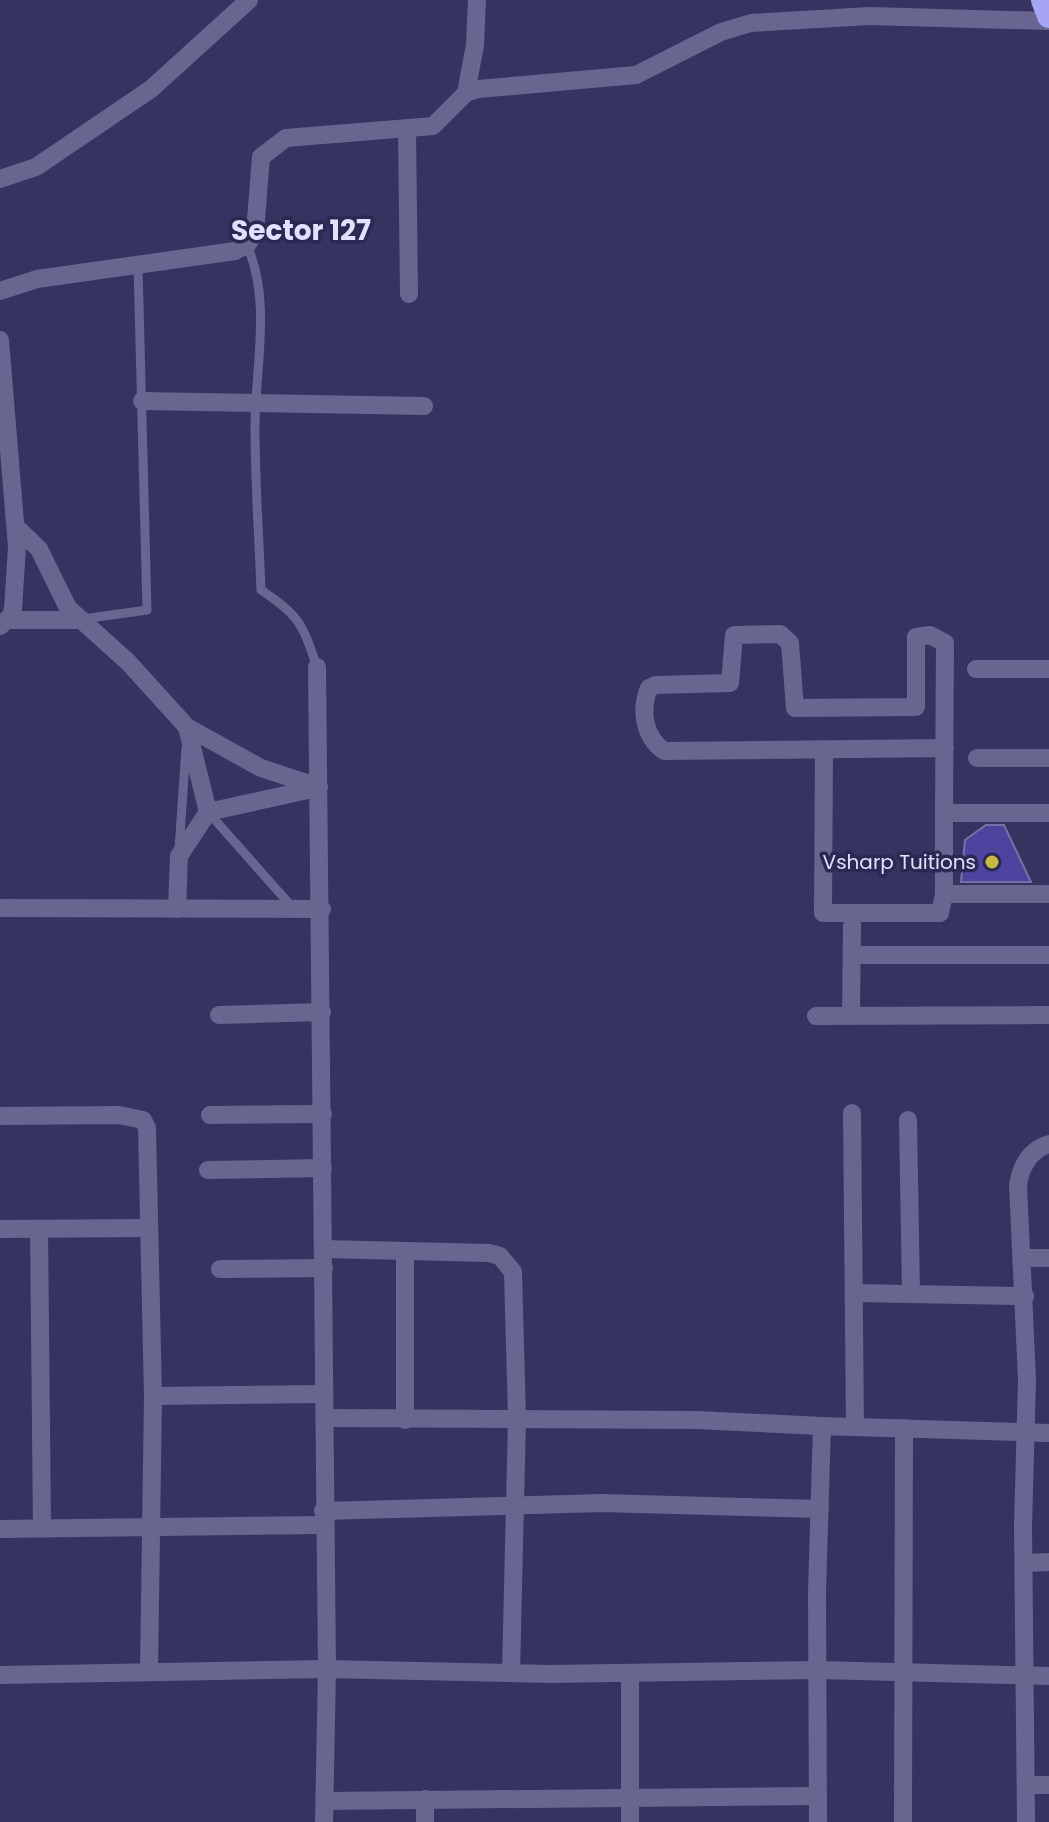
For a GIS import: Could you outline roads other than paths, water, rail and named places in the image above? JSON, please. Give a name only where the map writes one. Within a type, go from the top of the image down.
[{"type":"highway","points":[[1043,0],[1049,18]]},
{"type":"street","points":[[0,179],[36,167],[151,89],[249,0]]},
{"type":"street","points":[[466,93],[475,45],[477,0]]},
{"type":"street","points":[[0,291],[37,279],[207,257],[247,245],[255,232],[261,157],[286,138],[407,131],[433,126],[466,93],[495,86],[636,75],[721,32],[751,23],[870,16],[1049,18]]},
{"type":"street","points":[[407,131],[409,294]]},
{"type":"street","points":[[0,340],[16,527],[15,591],[4,623],[80,620]]},
{"type":"street","points":[[142,401],[424,406]]},
{"type":"street","points":[[16,527],[39,549],[51,578],[80,620],[128,662],[187,727],[261,768],[319,787]]},
{"type":"street","points":[[824,751],[823,913],[940,913],[944,894],[945,748],[945,643],[930,635],[916,637],[916,707],[795,708],[790,643],[780,634],[734,635],[730,683],[656,685],[649,688],[646,696],[647,730],[651,740],[664,751],[945,748]]},
{"type":"street","points":[[317,667],[322,909],[323,1518],[327,1669],[324,1822]]},
{"type":"street","points":[[976,669],[1049,669]]},
{"type":"street","points":[[187,727],[208,812]]},
{"type":"street","points":[[977,758],[1049,758]]},
{"type":"street","points":[[177,909],[179,856],[208,812],[319,787]]},
{"type":"street","points":[[944,813],[1049,813]]},
{"type":"street","points":[[944,894],[1049,894]]},
{"type":"street","points":[[0,908],[322,909]]},
{"type":"street","points":[[851,1014],[852,925]]},
{"type":"street","points":[[852,955],[1049,955]]},
{"type":"street","points":[[219,1015],[322,1012]]},
{"type":"street","points":[[816,1016],[1049,1015]]},
{"type":"street","points":[[852,1113],[855,1427]]},
{"type":"street","points":[[210,1115],[323,1114]]},
{"type":"street","points":[[0,1116],[119,1115],[143,1120],[150,1144],[153,1396],[149,1672]]},
{"type":"street","points":[[908,1120],[911,1293]]},
{"type":"street","points":[[1026,1822],[1024,1563],[1027,1433],[1020,1173],[1033,1152],[1049,1144]]},
{"type":"street","points":[[208,1170],[323,1168]]},
{"type":"street","points":[[0,1229],[149,1228]]},
{"type":"street","points":[[39,1229],[42,1528]]},
{"type":"street","points":[[324,1249],[489,1253],[507,1263],[514,1284],[517,1419],[511,1673]]},
{"type":"street","points":[[405,1252],[405,1420]]},
{"type":"street","points":[[1023,1258],[1049,1258]]},
{"type":"street","points":[[220,1269],[324,1268]]},
{"type":"street","points":[[854,1293],[1025,1296]]},
{"type":"street","points":[[153,1396],[324,1394]]},
{"type":"street","points":[[325,1418],[697,1420],[1049,1433]]},
{"type":"street","points":[[818,1822],[822,1426]]},
{"type":"street","points":[[903,1822],[904,1428]]},
{"type":"street","points":[[0,1529],[150,1528],[514,1504],[691,1504],[820,1509]]},
{"type":"street","points":[[1024,1563],[1049,1562]]},
{"type":"street","points":[[0,1675],[327,1669],[511,1673],[819,1670],[1049,1676]]},
{"type":"street","points":[[630,1673],[630,1822]]},
{"type":"street","points":[[1026,1785],[1049,1785]]},
{"type":"street","points":[[325,1801],[816,1796]]},
{"type":"street","points":[[425,1799],[425,1822]]},
{"type":"lane","points":[[247,245],[258,271],[261,300],[256,401],[261,590],[292,611],[305,630],[317,667]]},
{"type":"lane","points":[[80,620],[147,610],[138,266]]},
{"type":"lane","points":[[179,856],[187,727]]},
{"type":"lane","points":[[208,812],[294,909]]},
{"type":"place","name":"Vsharp Tuitions","points":[[992,862]]},
{"type":"district","name":"Sector 127","points":[[301,230]]}]
